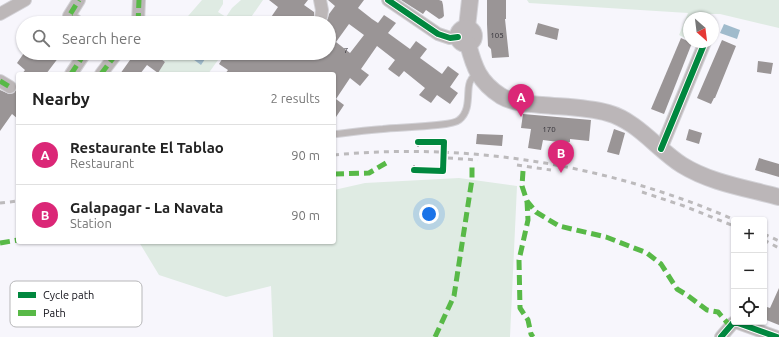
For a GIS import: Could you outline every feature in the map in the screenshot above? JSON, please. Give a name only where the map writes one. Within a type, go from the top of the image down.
[{"type":"main road","points":[[470,0],[464,36],[478,74],[487,85],[498,94],[514,101],[594,110],[614,115],[627,121],[682,165],[704,176],[720,182],[779,197]]},
{"type":"street","points":[[0,14],[25,0]]},
{"type":"street","points":[[69,16],[79,0]]},
{"type":"street","points":[[138,16],[139,0]]},
{"type":"street","points":[[320,0],[322,10],[321,16]]},
{"type":"street","points":[[388,0],[438,34],[450,38],[464,36]]},
{"type":"street","points":[[661,149],[703,48]]},
{"type":"street","points":[[76,72],[82,60]]},
{"type":"street","points":[[103,72],[112,60]]},
{"type":"street","points":[[722,337],[733,323],[738,323],[777,337]]},
{"type":"lane","points":[[337,134],[384,128],[427,126],[458,121],[462,117],[468,104],[469,83],[471,79],[478,74]]},
{"type":"path","points":[[418,142],[418,147]]},
{"type":"path","points":[[414,162],[414,170]]},
{"type":"shaded area","points":[[202,0],[223,0],[223,4],[218,12],[224,16],[188,16]]},
{"type":"shaded area","points":[[241,0],[263,0],[252,16],[227,16],[232,8]]},
{"type":"shaded area","points":[[527,0],[779,0],[779,28],[719,14],[719,12],[683,13],[529,3]]},
{"type":"shaded area","points":[[683,25],[683,37],[679,35]]},
{"type":"shaded area","points":[[162,60],[218,60],[209,72],[158,72],[165,62]]},
{"type":"shaded area","points":[[459,178],[517,186],[510,337],[273,337],[271,286],[226,297],[159,275],[140,244],[336,244],[336,190],[365,183]]},
{"type":"water","points":[[724,24],[740,30],[737,39],[720,33]]},
{"type":"water","points":[[194,60],[204,60],[201,65]]},
{"type":"building","points":[[269,0],[308,0],[304,5],[314,12],[314,16],[272,16],[278,7]]},
{"type":"building","points":[[328,0],[364,0],[358,8],[372,19],[378,23],[384,15],[396,23],[388,33],[410,49],[416,41],[427,49],[420,58],[442,74],[448,66],[459,74],[450,87],[458,93],[450,104],[437,95],[431,103],[419,95],[425,88],[404,71],[399,77],[388,69],[395,60],[377,46],[361,69],[369,75],[360,86],[350,78],[336,99],[336,72],[226,72],[228,70],[219,64],[222,60],[336,60],[336,42],[336,16],[328,16],[335,6]],"holes":[[[349,24],[364,35],[350,53],[336,42]]]},
{"type":"building","points":[[401,0],[442,1],[444,16],[439,19],[426,10],[423,14]]},
{"type":"building","points":[[487,0],[506,0],[505,19],[509,57],[492,58],[491,49],[488,46]]},
{"type":"building","points":[[538,23],[559,29],[557,40],[535,34]]},
{"type":"building","points":[[681,38],[683,39],[683,48],[690,48],[664,114],[651,109]]},
{"type":"building","points":[[722,40],[736,46],[715,98],[711,104],[697,98]]},
{"type":"building","points":[[19,60],[57,60],[48,72],[24,72],[25,70],[17,63]]},
{"type":"building","points":[[130,60],[162,60],[165,62],[159,72],[147,65],[142,72],[121,72]]},
{"type":"building","points":[[758,61],[773,63],[771,74],[757,72]]},
{"type":"building","points":[[0,90],[9,94],[14,93],[16,90],[16,117],[12,114],[0,131]]},
{"type":"building","points":[[336,99],[344,105],[336,117]]},
{"type":"building","points":[[523,114],[591,120],[589,141],[570,139],[570,142],[566,143],[543,140],[541,150],[528,148],[531,129],[521,128]]},
{"type":"building","points":[[614,129],[625,133],[619,155],[607,152]]},
{"type":"building","points":[[689,129],[702,133],[699,144],[686,140]]},
{"type":"building","points":[[477,134],[503,135],[502,146],[476,144]]},
{"type":"building","points":[[759,158],[779,164],[779,177],[755,170]]},
{"type":"building","points":[[779,288],[779,325],[767,320],[767,307],[770,308]]},
{"type":"railway","points":[[336,155],[385,152],[437,152],[488,155],[539,162],[589,172],[638,185],[687,201],[731,218]]},
{"type":"railway","points":[[448,158],[478,160]]},
{"type":"railway","points":[[517,165],[551,170]]},
{"type":"railway","points":[[642,192],[684,206],[731,225]]},
{"type":"railway","points":[[0,203],[16,201]]},
{"type":"railway","points":[[767,235],[779,241]]},
{"type":"railway","points":[[767,242],[779,248]]},
{"type":"marked path","points":[[69,16],[79,0]]},
{"type":"marked path","points":[[138,16],[139,0]]},
{"type":"marked path","points":[[72,72],[80,60]]},
{"type":"marked path","points":[[103,72],[112,60]]},
{"type":"marked path","points":[[0,81],[10,87]]},
{"type":"marked path","points":[[336,174],[369,173],[386,163]]},
{"type":"marked path","points":[[435,337],[454,296],[472,179],[472,166]]},
{"type":"marked path","points":[[523,171],[522,186],[527,201],[536,212],[559,226],[606,237],[647,253],[661,264],[677,289],[707,310],[718,312],[730,326]]},
{"type":"marked path","points":[[527,201],[528,220],[519,260],[520,308],[528,320],[533,337]]},
{"type":"marked path","points":[[0,243],[16,240]]},
{"type":"cycle path","points":[[388,0],[438,34],[450,38],[458,37]]},
{"type":"cycle path","points":[[661,149],[703,48]]},
{"type":"cycle path","points":[[414,170],[443,171],[444,142],[418,142]]},
{"type":"cycle path","points":[[721,337],[733,323],[738,323],[777,337]]},
{"type":"place","name":"Restaurante El Tablao","points":[[521,117]]},
{"type":"place","name":"Galapagar - La Navata","points":[[561,173]]}]
